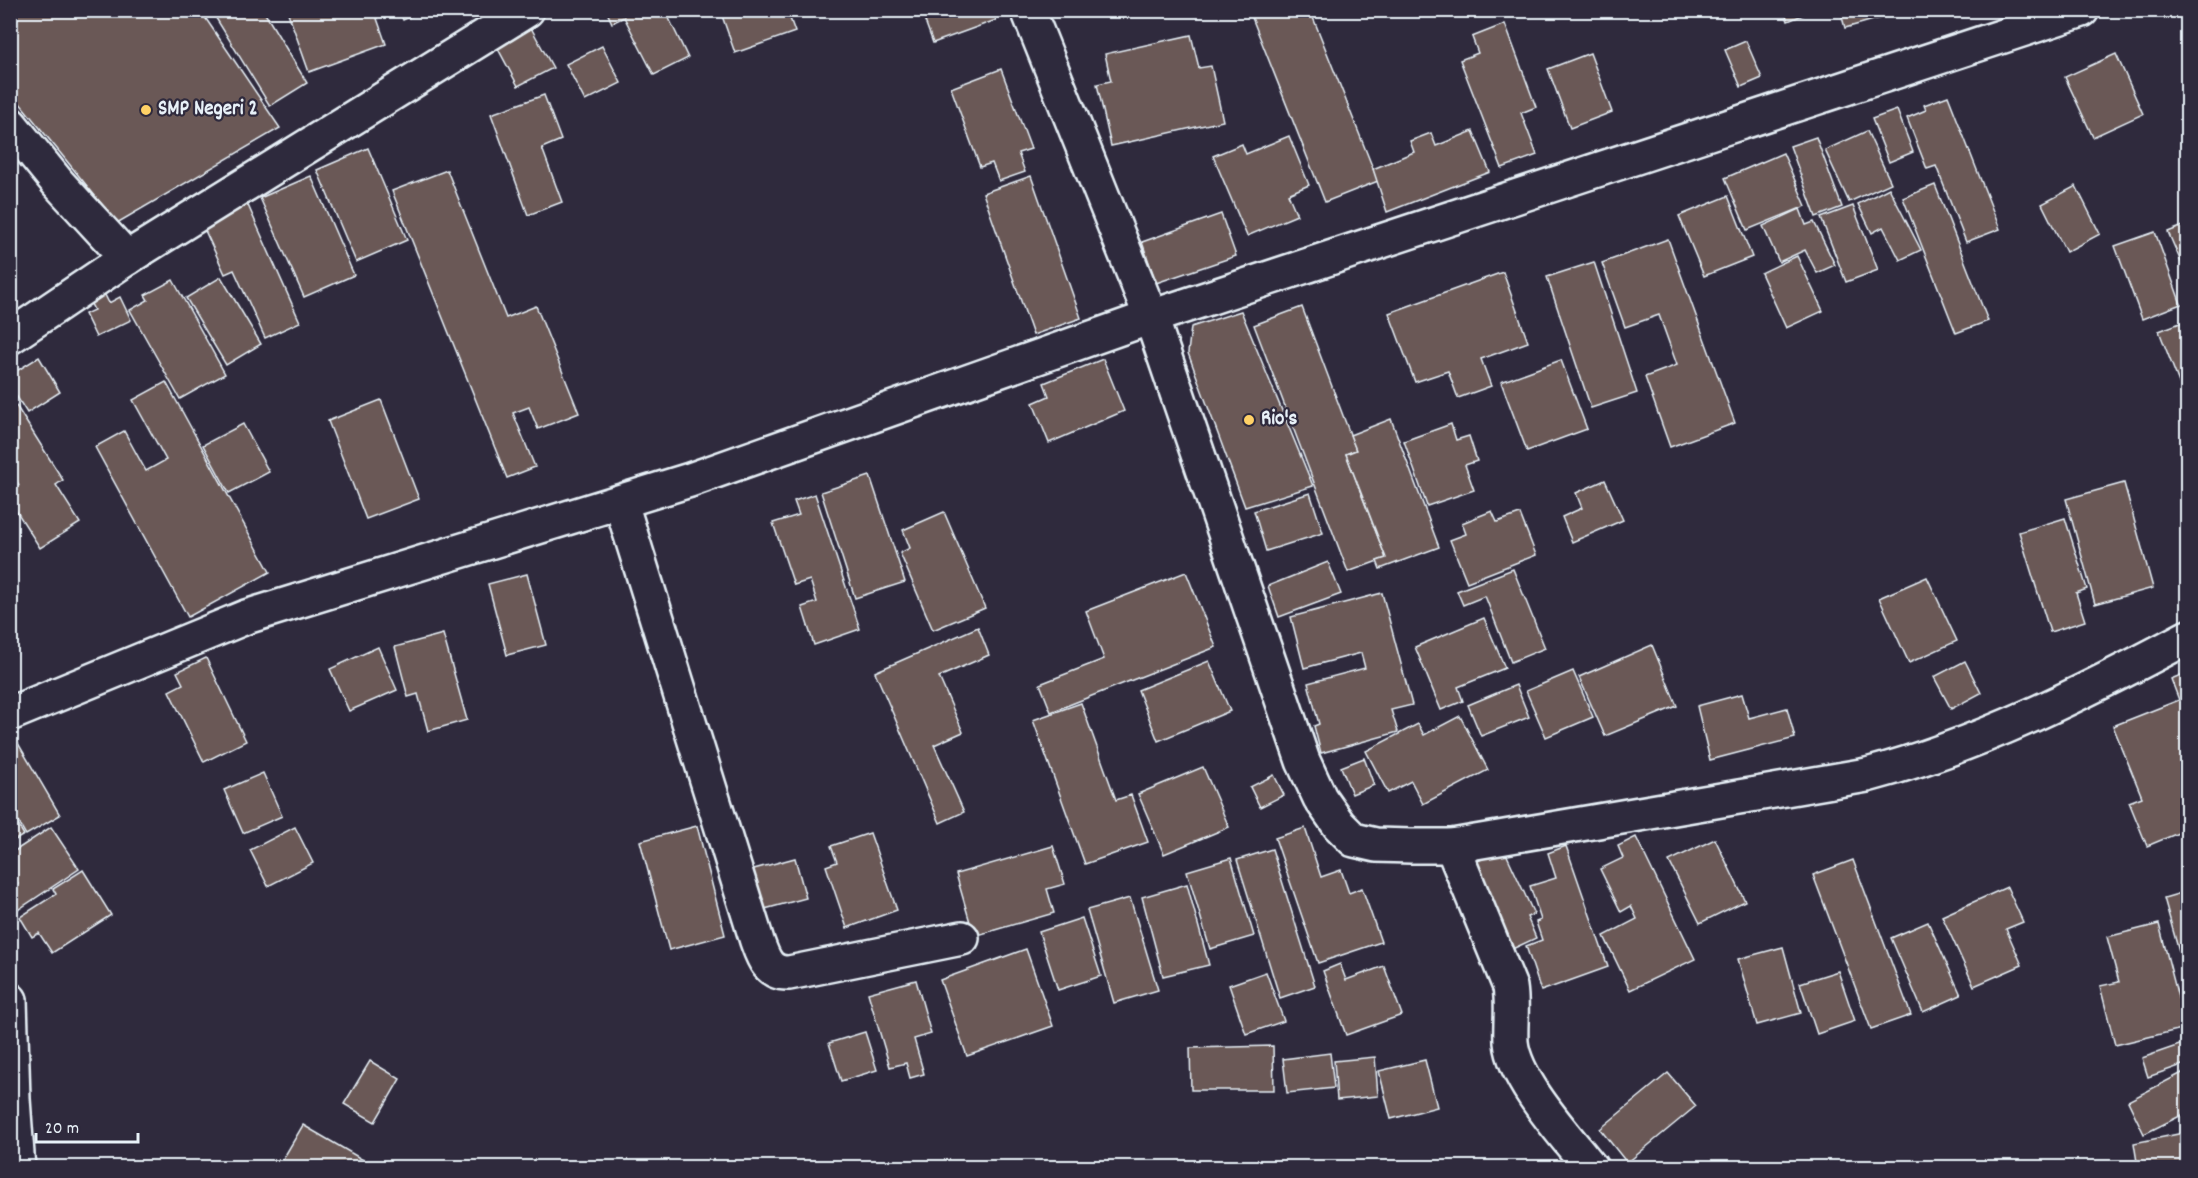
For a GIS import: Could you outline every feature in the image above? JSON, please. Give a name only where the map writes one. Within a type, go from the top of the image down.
[{"type":"street","points":[[10,337],[127,258],[527,10]]},
{"type":"street","points":[[1028,10],[1151,317],[1303,761],[1320,798],[1339,825],[1354,840],[1376,845],[1452,846],[1867,775],[1925,759],[2097,685],[2187,637]]},
{"type":"street","points":[[10,714],[246,617],[621,502],[1151,317],[2082,10]]},
{"type":"street","points":[[10,123],[58,183],[127,258]]},
{"type":"street","points":[[621,502],[754,929],[768,966],[778,973],[789,973],[962,938]]},
{"type":"street","points":[[1452,846],[1510,987],[1513,1005],[1511,1044],[1521,1070],[1540,1104],[1591,1167]]},
{"type":"street","points":[[10,1000],[18,1167]]},
{"type":"building","name":"SMP Negeri 2","points":[[10,10],[200,10],[280,128],[117,223],[10,91]]},
{"type":"building","points":[[211,10],[263,10],[307,83],[270,106]]},
{"type":"building","points":[[287,10],[374,10],[386,44],[309,72]]},
{"type":"building","points":[[399,10],[425,10],[403,20]]},
{"type":"building","points":[[606,10],[665,10],[688,58],[654,75],[624,17],[612,23]]},
{"type":"building","points":[[720,10],[787,10],[795,32],[735,53]]},
{"type":"building","points":[[921,10],[992,10],[996,20],[933,43]]},
{"type":"building","points":[[1249,10],[1310,10],[1378,181],[1325,202]]},
{"type":"building","points":[[1784,10],[1815,10],[1788,21]]},
{"type":"building","points":[[1840,10],[1887,10],[1888,16],[1845,28]]},
{"type":"building","points":[[1505,24],[1536,107],[1521,113],[1537,155],[1502,168],[1460,60],[1478,53],[1472,37]]},
{"type":"building","points":[[530,26],[553,68],[518,86],[496,45]]},
{"type":"building","points":[[1191,35],[1199,68],[1211,66],[1223,121],[1111,146],[1097,84],[1111,81],[1105,54]]},
{"type":"building","points":[[1746,41],[1762,78],[1741,87],[1725,50]]},
{"type":"building","points":[[602,46],[621,83],[585,101],[566,64]]},
{"type":"building","points":[[1590,53],[1612,112],[1570,128],[1548,69]]},
{"type":"building","points":[[2116,54],[2143,114],[2093,137],[2065,77]]},
{"type":"building","points":[[1001,69],[1031,149],[1018,153],[1025,172],[999,181],[992,163],[980,167],[951,88]]},
{"type":"building","points":[[544,95],[561,140],[542,148],[562,202],[528,215],[491,114]]},
{"type":"building","points":[[1948,96],[2000,229],[1966,242],[1936,166],[1927,169],[1907,118],[1926,110],[1924,105]]},
{"type":"building","points":[[1897,110],[1913,152],[1889,162],[1872,119]]},
{"type":"building","points":[[1473,131],[1490,172],[1387,212],[1373,169],[1414,152],[1410,141],[1431,133],[1436,146]]},
{"type":"building","points":[[1867,131],[1891,183],[1849,202],[1825,150]]},
{"type":"building","points":[[1289,136],[1309,185],[1288,194],[1297,215],[1247,236],[1213,156],[1242,144],[1246,154]]},
{"type":"building","points":[[1816,137],[1842,207],[1816,217],[1790,146]]},
{"type":"building","points":[[368,148],[407,240],[356,262],[317,170]]},
{"type":"building","points":[[1783,153],[1806,206],[1747,230],[1725,178]]},
{"type":"building","points":[[447,170],[506,318],[536,306],[579,413],[538,429],[529,407],[513,413],[535,467],[507,478],[392,191]]},
{"type":"building","points":[[311,176],[354,275],[304,297],[260,198]]},
{"type":"building","points":[[1031,176],[1081,318],[1033,335],[983,193]]},
{"type":"building","points":[[1935,185],[1988,321],[1956,333],[1903,198]]},
{"type":"building","points":[[2076,186],[2100,234],[2066,252],[2042,204]]},
{"type":"building","points":[[1889,188],[1921,250],[1900,260],[1883,227],[1872,233],[1858,204]]},
{"type":"building","points":[[1728,196],[1752,257],[1704,276],[1679,216]]},
{"type":"building","points":[[247,203],[300,322],[265,338],[234,270],[225,274],[202,224]]},
{"type":"building","points":[[1853,206],[1878,270],[1846,282],[1821,218]]},
{"type":"building","points":[[1800,209],[1806,225],[1814,222],[1835,265],[1817,273],[1805,250],[1779,262],[1763,226]]},
{"type":"building","points":[[1221,214],[1236,256],[1156,283],[1142,242]]},
{"type":"building","points":[[2188,224],[2188,278],[2168,232]]},
{"type":"building","points":[[2155,232],[2181,304],[2142,319],[2115,246]]},
{"type":"building","points":[[1668,239],[1735,423],[1670,447],[1645,377],[1677,365],[1659,315],[1625,327],[1602,263]]},
{"type":"building","points":[[1797,256],[1823,311],[1786,328],[1761,273]]},
{"type":"building","points":[[1594,262],[1637,393],[1591,408],[1547,277]]},
{"type":"building","points":[[1503,272],[1528,342],[1481,359],[1491,386],[1458,398],[1448,371],[1415,382],[1389,313]]},
{"type":"building","points":[[221,277],[261,344],[226,365],[186,298]]},
{"type":"building","points":[[173,280],[225,374],[180,399],[130,310],[148,300],[145,295]]},
{"type":"building","points":[[104,293],[109,303],[120,297],[131,320],[96,337],[85,314],[94,310],[89,300]]},
{"type":"building","points":[[1302,307],[1356,450],[1346,454],[1386,558],[1348,572],[1254,325]]},
{"type":"building","name":"Rio's","points":[[1241,311],[1313,486],[1245,507],[1188,353],[1191,327]]},
{"type":"building","points":[[2188,320],[2188,385],[2181,388],[2159,331]]},
{"type":"building","points":[[39,357],[60,392],[27,413],[10,386],[10,375]]},
{"type":"building","points":[[1103,359],[1124,411],[1049,443],[1033,403],[1049,396],[1044,383]]},
{"type":"building","points":[[1561,360],[1587,429],[1527,451],[1501,382]]},
{"type":"building","points":[[166,382],[270,572],[188,617],[95,447],[124,431],[146,471],[166,460],[133,400]]},
{"type":"building","points":[[381,400],[419,499],[366,519],[328,421]]},
{"type":"building","points":[[15,404],[63,480],[56,485],[80,523],[40,548],[10,501],[10,490],[19,485],[10,471],[10,408]]},
{"type":"building","points":[[1391,419],[1439,547],[1380,569],[1377,561],[1386,558],[1346,454],[1356,450],[1350,435]]},
{"type":"building","points":[[243,424],[269,472],[229,493],[203,445]]},
{"type":"building","points":[[1451,424],[1456,440],[1469,436],[1477,461],[1465,465],[1474,490],[1427,506],[1404,441]]},
{"type":"building","points":[[870,476],[905,582],[855,598],[821,492]]},
{"type":"building","points":[[1605,480],[1623,520],[1572,542],[1562,517],[1582,508],[1576,493]]},
{"type":"building","points":[[2124,483],[2153,588],[2095,604],[2066,499]]},
{"type":"building","points":[[1310,493],[1323,533],[1266,551],[1254,511]]},
{"type":"building","points":[[815,494],[860,629],[814,645],[802,607],[817,602],[810,580],[794,585],[773,523],[799,515],[794,501]]},
{"type":"building","points":[[1492,511],[1497,522],[1520,514],[1536,555],[1467,582],[1450,540],[1466,534],[1462,523]]},
{"type":"building","points":[[944,512],[985,608],[933,630],[900,553],[910,548],[903,530]]},
{"type":"building","points":[[2065,518],[2087,589],[2076,593],[2085,621],[2050,632],[2019,532]]},
{"type":"building","points":[[1328,562],[1341,594],[1279,617],[1268,586]]},
{"type":"building","points":[[1513,569],[1545,648],[1511,662],[1485,596],[1463,605],[1457,591]]},
{"type":"building","points":[[1186,572],[1216,647],[1051,712],[1040,684],[1104,659],[1086,611]]},
{"type":"building","points":[[527,574],[546,645],[507,655],[488,584]]},
{"type":"building","points":[[1927,577],[1957,641],[1909,663],[1879,598]]},
{"type":"building","points":[[1382,593],[1412,705],[1391,710],[1398,732],[1321,753],[1314,726],[1319,724],[1308,683],[1365,668],[1361,653],[1304,668],[1291,617]]},
{"type":"building","points":[[1484,618],[1505,668],[1458,687],[1463,701],[1441,710],[1415,647]]},
{"type":"building","points":[[978,627],[989,655],[939,677],[963,732],[934,745],[964,812],[940,823],[875,672]]},
{"type":"building","points":[[443,634],[467,720],[428,731],[418,694],[408,697],[395,647]]},
{"type":"building","points":[[1652,645],[1677,706],[1605,736],[1579,677]]},
{"type":"building","points":[[378,647],[397,690],[349,711],[330,669]]},
{"type":"building","points":[[206,658],[246,741],[204,762],[169,691],[183,684],[177,672]]},
{"type":"building","points":[[1209,661],[1230,711],[1158,741],[1138,690]]},
{"type":"building","points":[[1965,661],[1981,693],[1951,709],[1934,677]]},
{"type":"building","points":[[1573,671],[1593,717],[1546,737],[1526,691]]},
{"type":"building","points":[[2188,672],[2188,829],[2147,846],[2129,802],[2142,797],[2113,726],[2179,700],[2171,679]]},
{"type":"building","points":[[1516,685],[1529,717],[1481,736],[1468,705]]},
{"type":"building","points":[[1742,694],[1749,718],[1787,708],[1795,738],[1710,760],[1697,706]]},
{"type":"building","points":[[1081,703],[1116,800],[1131,795],[1148,842],[1085,864],[1033,720]]},
{"type":"building","points":[[1460,716],[1488,770],[1423,804],[1411,781],[1388,793],[1366,751],[1418,724],[1424,735]]},
{"type":"building","points":[[12,733],[60,815],[26,835],[10,807]]},
{"type":"building","points":[[1364,758],[1374,785],[1352,794],[1341,767]]},
{"type":"building","points":[[1203,767],[1229,827],[1164,854],[1138,794]]},
{"type":"building","points":[[263,773],[282,816],[243,833],[224,790]]},
{"type":"building","points":[[1274,775],[1284,795],[1260,807],[1250,787]]},
{"type":"building","points":[[10,812],[24,835],[10,843]]},
{"type":"building","points":[[697,826],[725,935],[669,950],[640,841]]},
{"type":"building","points":[[51,827],[79,869],[10,915],[10,888],[18,884],[10,873],[10,854]]},
{"type":"building","points":[[295,827],[313,863],[268,886],[250,850]]},
{"type":"building","points":[[1305,828],[1321,877],[1341,870],[1349,893],[1362,888],[1381,942],[1318,963],[1275,838]]},
{"type":"building","points":[[870,833],[897,910],[847,928],[826,866],[837,862],[831,846]]},
{"type":"building","points":[[1636,837],[1695,959],[1630,990],[1604,936],[1637,919],[1631,906],[1621,912],[1600,869],[1623,858],[1618,846]]},
{"type":"building","points":[[1715,839],[1745,901],[1700,923],[1669,861]]},
{"type":"building","points":[[1053,846],[1065,884],[1047,889],[1054,913],[974,936],[956,874]]},
{"type":"building","points":[[1566,846],[1608,967],[1541,991],[1526,946],[1542,940],[1536,922],[1541,920],[1530,886],[1556,878],[1548,853]]},
{"type":"building","points":[[1272,849],[1315,986],[1280,998],[1237,860]]},
{"type":"building","points":[[1504,849],[1534,914],[1527,917],[1536,938],[1508,951],[1469,865]]},
{"type":"building","points":[[795,858],[806,898],[761,910],[750,870]]},
{"type":"building","points":[[1231,858],[1254,936],[1210,949],[1187,871]]},
{"type":"building","points":[[1853,860],[1911,1015],[1871,1029],[1813,875]]},
{"type":"building","points":[[83,870],[111,915],[52,953],[39,933],[32,937],[20,917],[56,894],[53,889]]},
{"type":"building","points":[[1187,884],[1209,965],[1163,976],[1142,897]]},
{"type":"building","points":[[2007,887],[2023,922],[2006,929],[2022,965],[1974,986],[1942,916]]},
{"type":"building","points":[[2188,891],[2188,984],[2164,898]]},
{"type":"building","points":[[1130,898],[1158,990],[1114,1003],[1087,910]]},
{"type":"building","points":[[1082,918],[1101,976],[1058,990],[1039,932]]},
{"type":"building","points":[[1928,922],[1961,995],[1923,1012],[1891,938]]},
{"type":"building","points":[[2159,924],[2186,1028],[2115,1045],[2100,986],[2119,982],[2107,937]]},
{"type":"building","points":[[1783,947],[1801,1013],[1757,1025],[1738,959]]},
{"type":"building","points":[[1026,949],[1053,1026],[967,1056],[940,980]]},
{"type":"building","points":[[1340,964],[1346,980],[1384,966],[1402,1015],[1346,1035],[1323,971]]},
{"type":"building","points":[[1838,971],[1855,1021],[1817,1034],[1800,983]]},
{"type":"building","points":[[1266,972],[1284,1021],[1246,1034],[1229,985]]},
{"type":"building","points":[[916,980],[931,1034],[914,1039],[924,1074],[910,1078],[906,1063],[890,1067],[868,993]]},
{"type":"building","points":[[865,1032],[877,1070],[841,1081],[829,1043]]},
{"type":"building","points":[[2188,1042],[2188,1063],[2148,1077],[2142,1058]]},
{"type":"building","points":[[1273,1046],[1274,1090],[1191,1090],[1190,1048]]},
{"type":"building","points":[[1330,1053],[1334,1088],[1287,1093],[1283,1059]]},
{"type":"building","points":[[1375,1057],[1378,1096],[1337,1100],[1334,1061]]},
{"type":"building","points":[[1425,1060],[1437,1107],[1391,1119],[1379,1071]]},
{"type":"building","points":[[370,1061],[400,1079],[375,1122],[344,1104]]},
{"type":"building","points":[[2184,1072],[2188,1078],[2188,1112],[2144,1134],[2128,1101]]},
{"type":"building","points":[[1668,1073],[1696,1106],[1627,1163],[1600,1129]]},
{"type":"building","points":[[303,1125],[377,1168],[286,1168],[280,1164]]},
{"type":"building","points":[[2188,1132],[2188,1168],[2138,1168],[2134,1143]]},
{"type":"place","name":"SMP Negeri 2","points":[[146,110]]},
{"type":"place","name":"Rio's","points":[[1249,420]]}]
